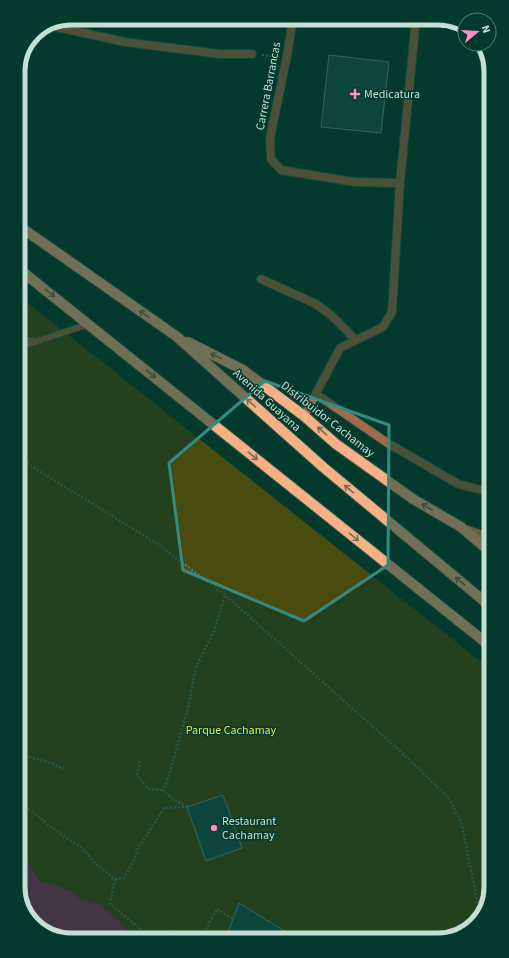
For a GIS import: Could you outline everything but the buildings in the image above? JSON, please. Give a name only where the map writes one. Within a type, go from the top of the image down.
[{"type":"main road","name":"Avenida Guayana","points":[[25,230],[176,336],[323,467],[484,601]]},
{"type":"main road","points":[[25,274],[484,641]]},
{"type":"main road","name":"Distribuidor Cachamay","points":[[176,336],[243,370],[304,416],[336,444],[413,499],[460,527],[484,547]]},
{"type":"main road","name":"Distribuidor Cachamay","points":[[460,527],[484,535]]},
{"type":"street","name":"Carrera Barrancas","points":[[292,25],[270,138],[271,159],[280,170],[356,182],[400,184]]},
{"type":"street","points":[[304,416],[340,348],[383,327],[392,312],[400,184],[415,25]]},
{"type":"street","points":[[57,27],[125,42],[220,54],[252,54]]},
{"type":"street","points":[[261,279],[316,304],[332,316],[356,340]]},
{"type":"street","points":[[316,394],[386,442],[458,484],[484,491]]},
{"type":"lane","points":[[25,344],[89,324]]},
{"type":"lane","points":[[25,339],[33,341]]},
{"type":"path","points":[[252,54],[287,56]]},
{"type":"path","points":[[25,462],[159,546],[225,595],[399,750],[449,798],[461,822],[479,908]]},
{"type":"path","points":[[163,790],[168,779],[186,714],[196,667],[214,630],[225,595]]},
{"type":"path","points":[[25,756],[48,762],[64,769]]},
{"type":"path","points":[[25,806],[63,836],[82,848],[95,862],[115,879],[124,878],[134,860],[137,850],[164,808],[187,807],[169,796],[163,790],[148,789],[137,775],[140,761]]},
{"type":"path","points":[[115,879],[110,904],[146,933]]},
{"type":"path","points":[[203,933],[217,909],[234,919]]},
{"type":"highlighted area","points":[[265,381],[389,425],[388,565],[304,621],[183,570],[169,463]]},
{"type":"green space","name":"Parque Cachamay","points":[[25,301],[484,664],[484,893],[481,905],[466,924],[456,930],[438,933],[73,933],[25,887]]},
{"type":"shaded area","points":[[25,857],[41,883],[52,884],[70,891],[81,900],[98,903],[124,926],[128,933],[68,933],[56,931],[43,924],[34,915],[28,905],[25,887]]},
{"type":"place","name":"Medicatura","points":[[355,94]]},
{"type":"place","name":"Restaurant Cachamay","points":[[214,828]]}]
